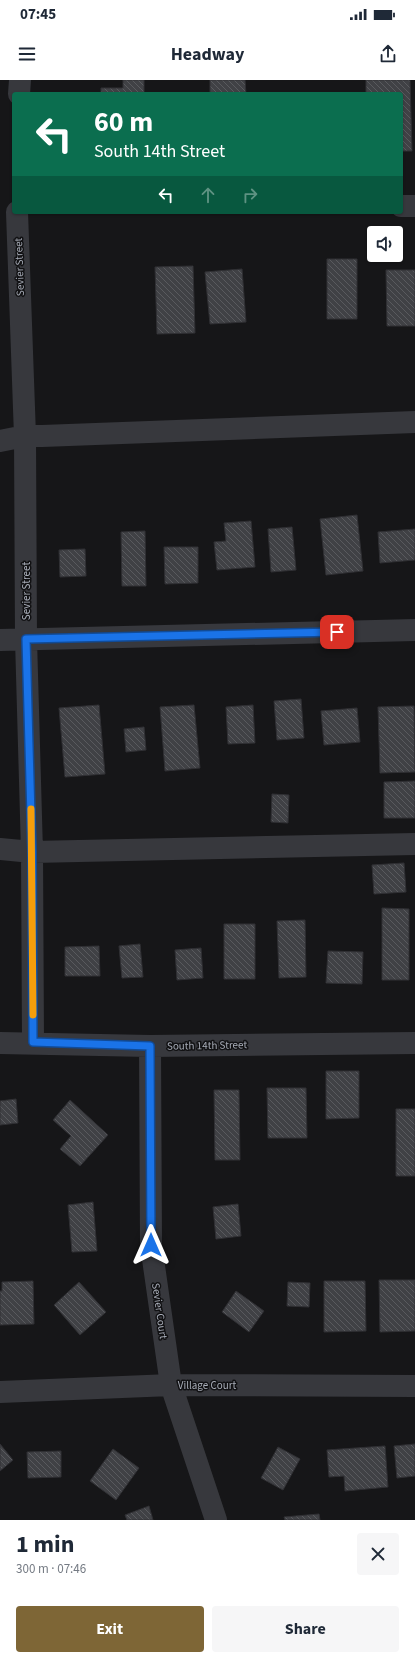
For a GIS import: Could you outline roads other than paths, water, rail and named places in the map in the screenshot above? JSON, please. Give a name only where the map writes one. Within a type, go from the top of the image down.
[{"type":"street","points":[[19,92],[20,80]]},
{"type":"street","points":[[403,206],[415,206]]},
{"type":"street","points":[[0,213],[12,212]]},
{"type":"street","name":"Sevier Street","points":[[17,214],[25,436],[26,639],[32,852],[33,1042]]},
{"type":"street","points":[[0,441],[25,436],[415,422]]},
{"type":"street","points":[[0,640],[415,630]]},
{"type":"street","points":[[0,849],[32,852],[415,844]]},
{"type":"street","name":"South 14th Street","points":[[0,1043],[33,1042],[150,1046],[415,1043]]},
{"type":"street","name":"Sevier Court","points":[[150,1046],[151,1245],[171,1385],[216,1520]]},
{"type":"street","name":"Village Court","points":[[0,1392],[171,1385],[415,1386]]}]
